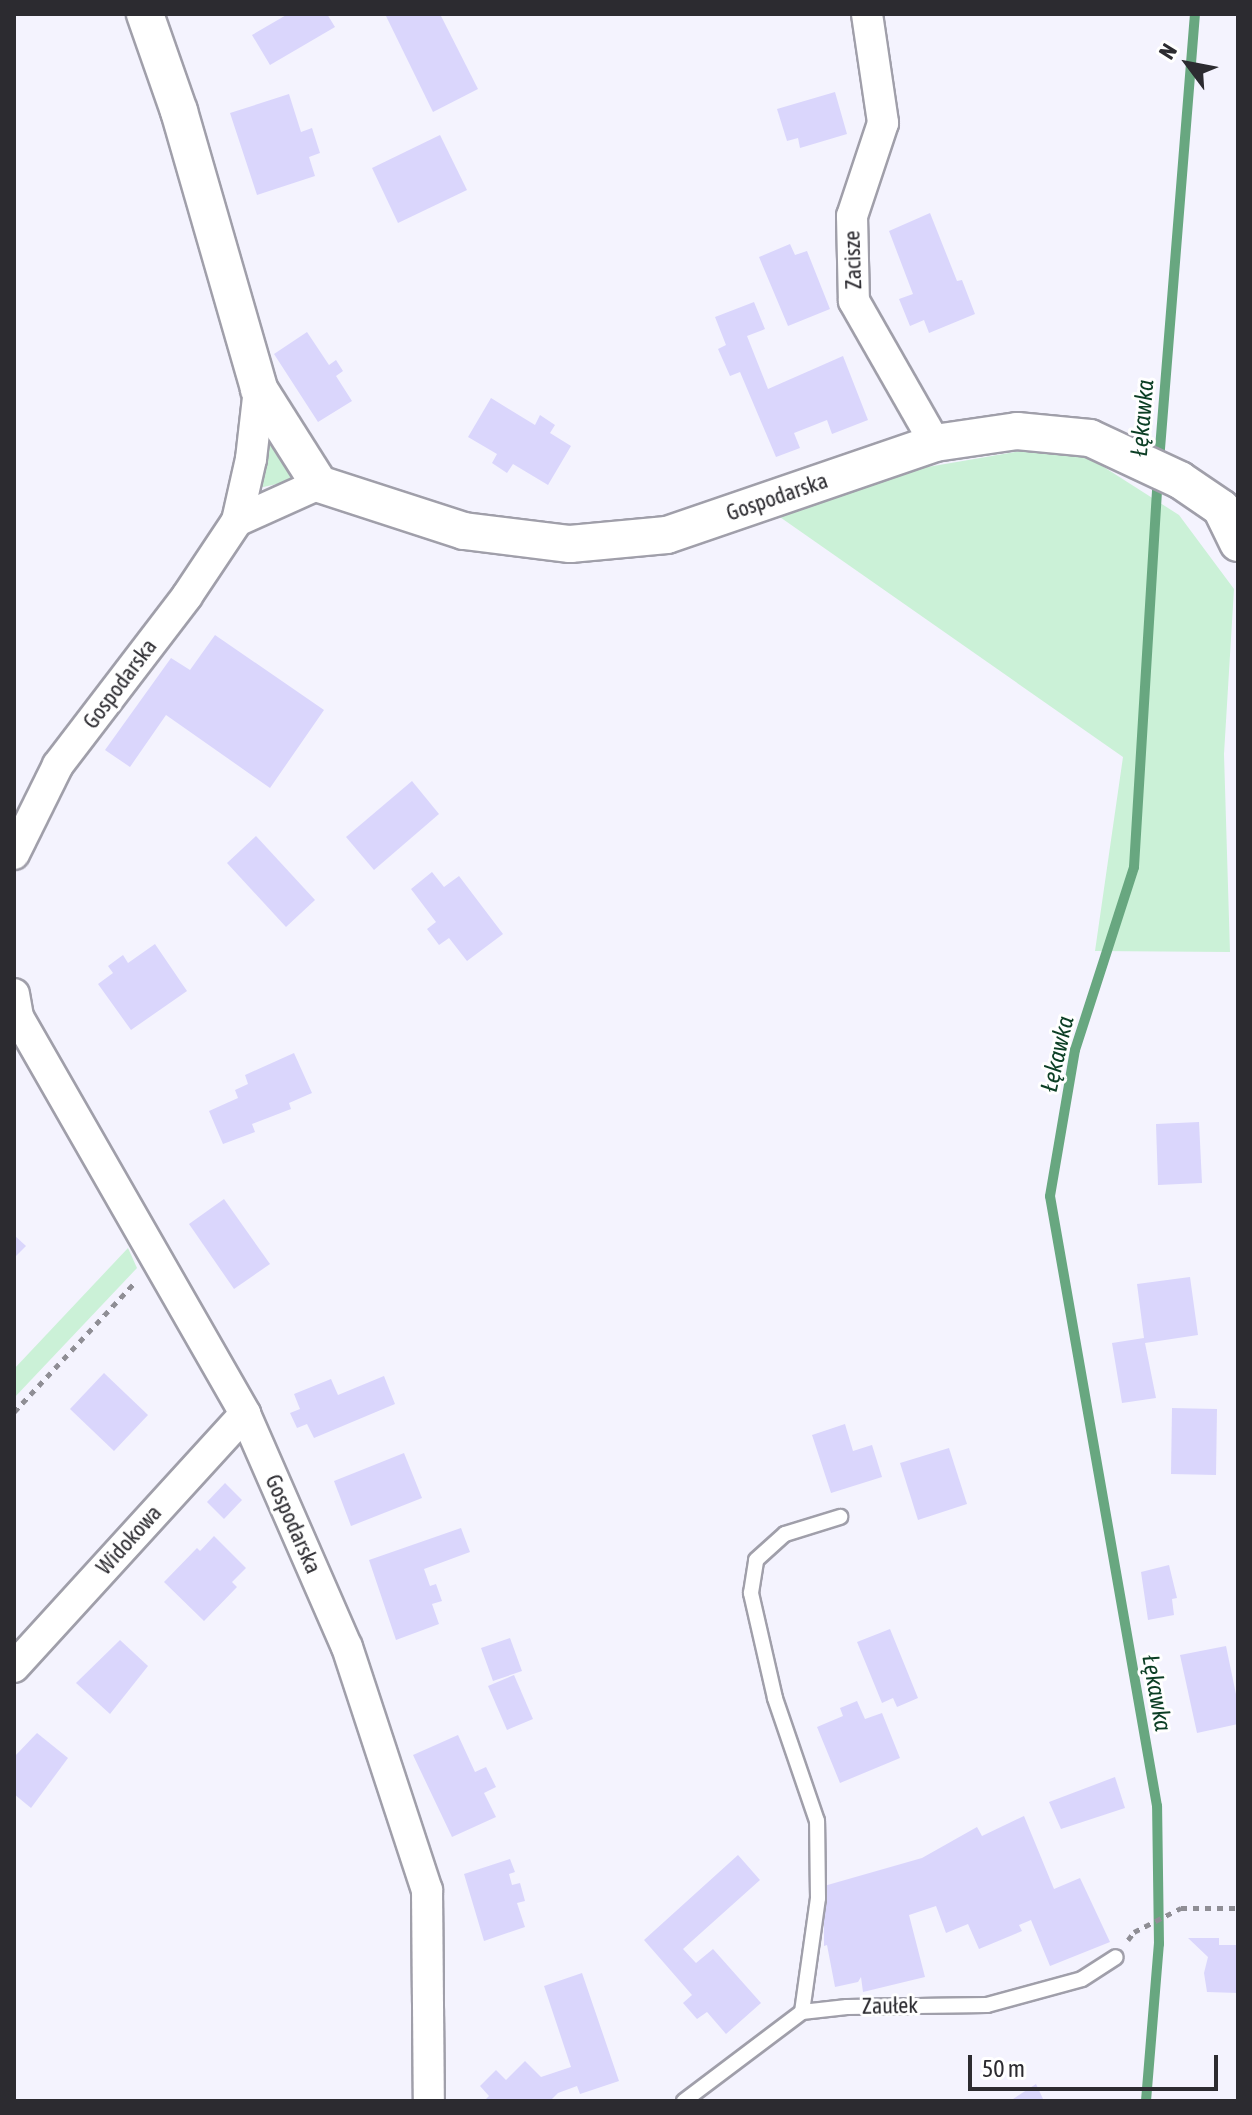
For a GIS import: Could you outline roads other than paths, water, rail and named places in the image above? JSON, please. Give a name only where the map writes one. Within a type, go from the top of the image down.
[{"type":"street","name":"Gospodarska","points":[[145,14],[179,111],[259,389],[319,484],[464,531],[570,544],[667,535],[935,443],[1031,433],[1090,438],[1180,480],[1229,510]]},
{"type":"street","name":"Zacisze","points":[[867,14],[883,123],[852,216],[854,301],[935,443]]},
{"type":"street","name":"Gospodarska","points":[[14,854],[58,765],[187,596],[237,521],[251,459],[259,389]]},
{"type":"street","points":[[237,521],[319,484]]},
{"type":"street","points":[[1229,510],[1238,543]]},
{"type":"street","name":"Gospodarska","points":[[14,994],[18,1017],[245,1414],[347,1647],[427,1890],[429,2101]]},
{"type":"street","name":"Widokowa","points":[[14,1667],[245,1414]]},
{"type":"lane","points":[[684,2101],[802,2012],[818,1898],[817,1821],[775,1698],[751,1593],[756,1560],[785,1534],[840,1517]]},
{"type":"lane","name":"Zaułek","points":[[802,2012],[847,2007],[987,2005],[1082,1979],[1116,1957]]},
{"type":"waterway","name":"Łękawka","points":[[1159,461],[1195,14]]},
{"type":"waterway","name":"Łękawka","points":[[1146,2101],[1159,1944],[1157,1806],[1050,1196],[1075,1050],[1134,867],[1158,477]]}]
